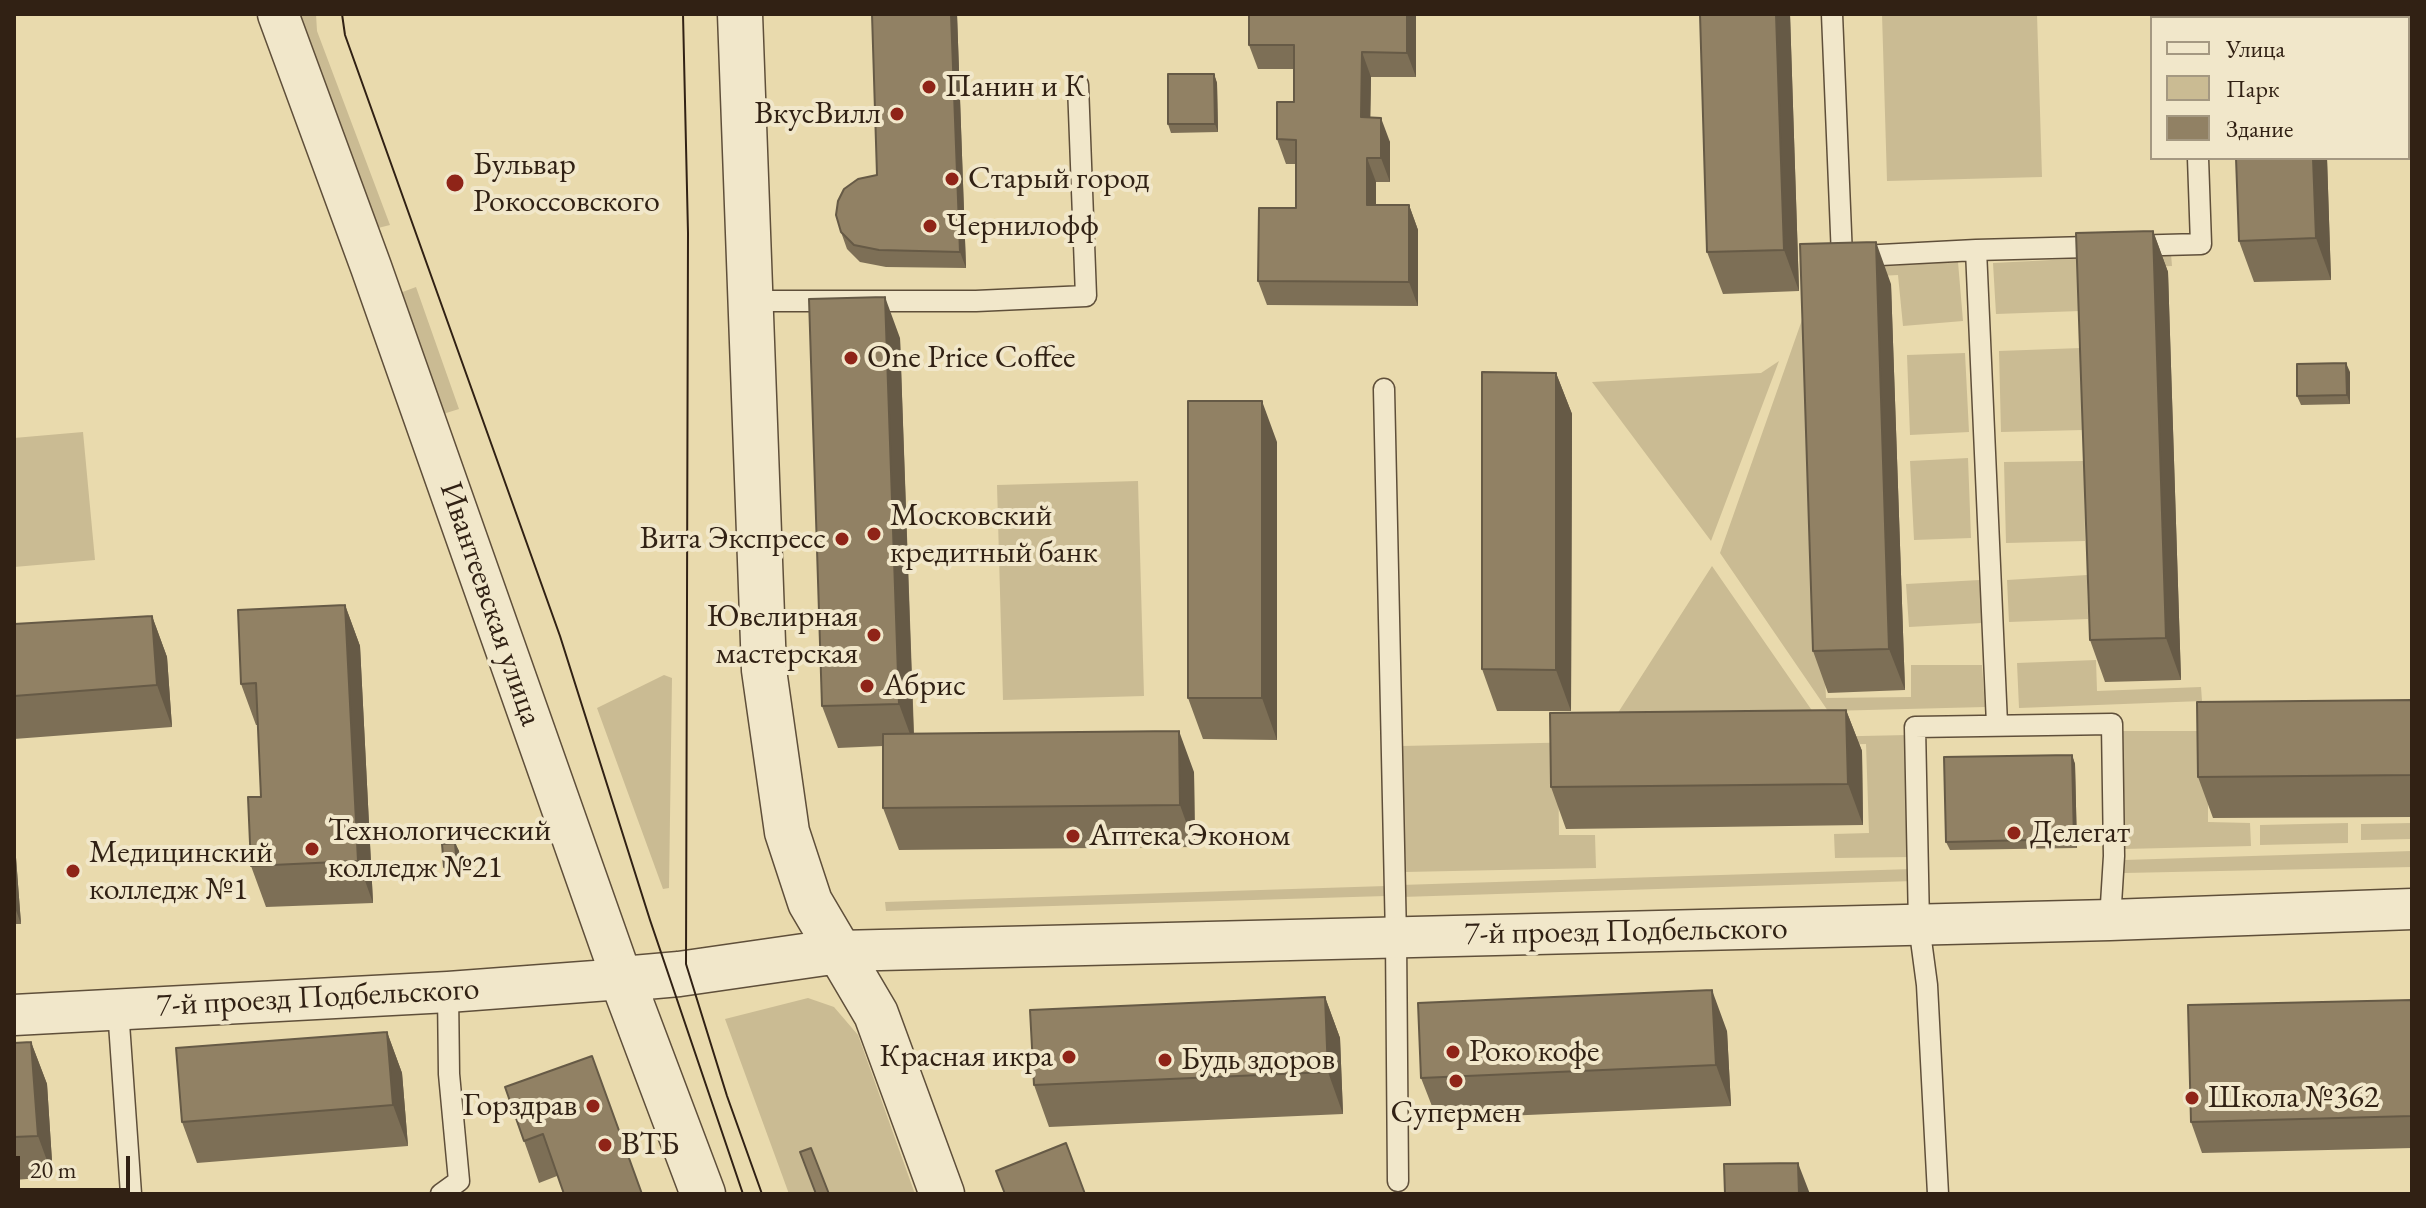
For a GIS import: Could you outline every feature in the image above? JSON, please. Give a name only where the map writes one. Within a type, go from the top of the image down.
[{"type":"street","name":"Ивантеевская улица","points":[[278,14],[371,267],[622,979],[703,1194]]},
{"type":"street","points":[[740,14],[766,685],[787,832],[810,902],[876,1014],[942,1194]]},
{"type":"street","name":"7-й проезд Подбельского","points":[[839,951],[2110,920],[2412,909]]},
{"type":"street","points":[[622,979],[839,951]]},
{"type":"street","name":"7-й проезд Подбельского","points":[[14,1015],[448,992],[622,979]]},
{"type":"lane","points":[[1832,14],[1842,257],[2201,244],[2198,160]]},
{"type":"lane","points":[[749,301],[976,301],[1086,296],[1078,85]]},
{"type":"lane","points":[[1976,250],[1997,724]]},
{"type":"lane","points":[[1384,389],[1398,1181]]},
{"type":"lane","points":[[1938,1194],[1927,985],[1919,925],[1915,727],[2112,724],[2114,856],[2110,920]]},
{"type":"lane","points":[[441,1194],[466,1187],[449,1074],[448,992]]},
{"type":"lane","points":[[118,1009],[131,1194]]},
{"type":"green space","points":[[300,14],[316,14],[317,31],[390,225],[378,228]]},
{"type":"green space","points":[[1882,14],[2037,14],[2042,177],[1887,181]]},
{"type":"green space","points":[[2171,254],[2172,266],[2077,270],[2080,311],[1996,314],[1993,263]]},
{"type":"green space","points":[[1958,262],[1963,321],[1903,326],[1898,275],[1820,279],[1846,268]]},
{"type":"green space","points":[[416,287],[459,409],[443,414],[400,293]]},
{"type":"green space","points":[[1809,300],[1826,698],[1911,697],[1911,665],[1982,665],[1985,707],[1828,711],[1720,553]]},
{"type":"green space","points":[[2081,348],[2083,430],[2001,432],[1999,351]]},
{"type":"green space","points":[[1965,353],[1969,432],[1910,435],[1907,355]]},
{"type":"green space","points":[[1779,361],[1711,541],[1592,382],[1761,373]]},
{"type":"green space","points":[[83,432],[95,560],[14,567],[14,438]]},
{"type":"green space","points":[[1968,458],[1971,538],[1914,540],[1910,461]]},
{"type":"green space","points":[[2084,461],[2085,541],[2006,543],[2004,462]]},
{"type":"green space","points":[[1138,481],[1144,696],[1003,700],[997,485]]},
{"type":"green space","points":[[1712,566],[1813,712],[1614,719]]},
{"type":"green space","points":[[2087,575],[2088,619],[2009,622],[2007,580]]},
{"type":"green space","points":[[1980,580],[1982,623],[1909,627],[1906,584]]},
{"type":"green space","points":[[2096,660],[2097,691],[2201,687],[2202,701],[2019,708],[2017,663]]},
{"type":"green space","points":[[664,675],[672,678],[669,888],[663,889],[597,708]]},
{"type":"green space","points":[[2122,731],[2412,731],[2412,738],[2208,741],[2208,822],[2250,823],[2251,846],[2123,849]]},
{"type":"green space","points":[[1908,735],[1911,857],[1835,858],[1834,834],[1869,833],[1866,744],[1558,751],[1559,835],[1595,835],[1596,868],[1405,872],[1402,746]]},
{"type":"green space","points":[[2348,823],[2348,843],[2260,845],[2260,825]]},
{"type":"green space","points":[[2412,823],[2412,839],[2361,840],[2361,824]]},
{"type":"green space","points":[[2412,851],[2412,867],[2124,873],[2124,860]]},
{"type":"green space","points":[[1913,869],[1914,881],[1401,897],[1400,885]]},
{"type":"green space","points":[[1386,886],[1386,896],[886,911],[885,902]]},
{"type":"green space","points":[[808,998],[834,1007],[858,1035],[915,1194],[789,1194],[725,1019]]},
{"type":"building","points":[[872,14],[951,14],[960,252],[879,250],[854,245],[841,232],[836,215],[844,189],[858,179],[877,175]]},
{"type":"building","points":[[1249,14],[1407,14],[1407,53],[1362,52],[1361,117],[1381,118],[1381,158],[1367,158],[1367,205],[1409,205],[1409,282],[1258,281],[1259,208],[1296,208],[1296,140],[1277,139],[1277,102],[1294,102],[1294,45],[1249,45]]},
{"type":"building","points":[[1700,14],[1776,14],[1784,250],[1707,252]]},
{"type":"building","points":[[2232,14],[2309,14],[2309,16]]},
{"type":"building","points":[[1168,74],[1214,74],[1215,124],[1168,124]]},
{"type":"building","points":[[2236,160],[2313,160],[2316,238],[2239,241]]},
{"type":"building","points":[[2153,231],[2166,638],[2090,640],[2076,233]]},
{"type":"building","points":[[1876,242],[1889,649],[1813,651],[1800,244]]},
{"type":"building","points":[[885,297],[899,704],[822,706],[809,299]]},
{"type":"building","points":[[2346,363],[2347,395],[2297,396],[2297,364]]},
{"type":"building","points":[[1482,372],[1556,373],[1556,670],[1482,669]]},
{"type":"building","points":[[1188,401],[1262,401],[1262,698],[1188,698]]},
{"type":"building","points":[[345,605],[358,861],[251,866],[248,797],[261,797],[256,683],[241,684],[238,610]]},
{"type":"building","points":[[152,616],[157,685],[14,696],[14,624]]},
{"type":"building","points":[[2412,700],[2412,775],[2198,777],[2197,702]]},
{"type":"building","points":[[1846,710],[1848,784],[1551,787],[1550,713]]},
{"type":"building","points":[[1179,731],[1180,805],[883,808],[883,734]]},
{"type":"building","points":[[2072,755],[2074,839],[1946,842],[1944,757]]},
{"type":"building","points":[[455,843],[457,866],[444,867],[442,844]]},
{"type":"building","points":[[1712,990],[1716,1065],[1421,1078],[1418,1003]]},
{"type":"building","points":[[1325,997],[1328,1072],[1034,1085],[1030,1010]]},
{"type":"building","points":[[2412,1000],[2412,1116],[2191,1122],[2188,1005]]},
{"type":"building","points":[[387,1032],[393,1105],[182,1122],[176,1048]]},
{"type":"building","points":[[31,1042],[38,1136],[14,1137],[14,1043]]},
{"type":"building","points":[[592,1056],[642,1194],[564,1194],[543,1134],[524,1141],[505,1087]]},
{"type":"building","points":[[1066,1143],[1085,1194],[1005,1194],[996,1171]]},
{"type":"building","points":[[811,1148],[829,1194],[816,1194],[800,1152]]},
{"type":"building","points":[[1798,1163],[1799,1194],[1725,1194],[1724,1164]]},
{"type":"tram line","points":[[342,14],[345,35],[560,636],[650,920],[743,1194]]},
{"type":"tram line","points":[[683,14],[688,233],[686,964],[727,1096],[762,1194]]},
{"type":"place","name":"Панин и К","points":[[929,87]]},
{"type":"place","name":"ВкусВилл","points":[[897,114]]},
{"type":"place","name":"Старый город","points":[[952,179]]},
{"type":"place","name":"Бульвар Рокоссовского","points":[[455,183]]},
{"type":"place","name":"Чернилофф","points":[[930,226]]},
{"type":"place","name":"One Price Coffee","points":[[851,358]]},
{"type":"place","name":"Московский кредитный банк","points":[[874,534]]},
{"type":"place","name":"Вита Экспресс","points":[[842,539]]},
{"type":"place","name":"Ювелирная мастерская","points":[[874,635]]},
{"type":"place","name":"Абрис","points":[[867,686]]},
{"type":"place","name":"Делегат","points":[[2014,833]]},
{"type":"place","name":"Аптека Эконом","points":[[1073,836]]},
{"type":"place","name":"Технологический колледж №21","points":[[312,849]]},
{"type":"place","name":"Медицинский колледж №1","points":[[73,871]]},
{"type":"place","name":"Роко кофе","points":[[1453,1052]]},
{"type":"place","name":"Красная икра","points":[[1069,1057]]},
{"type":"place","name":"Будь здоров","points":[[1165,1060]]},
{"type":"place","name":"Супермен","points":[[1456,1081]]},
{"type":"place","name":"Школа №362","points":[[2192,1098]]},
{"type":"place","name":"Горздрав","points":[[593,1106]]},
{"type":"place","name":"ВТБ","points":[[605,1145]]}]
